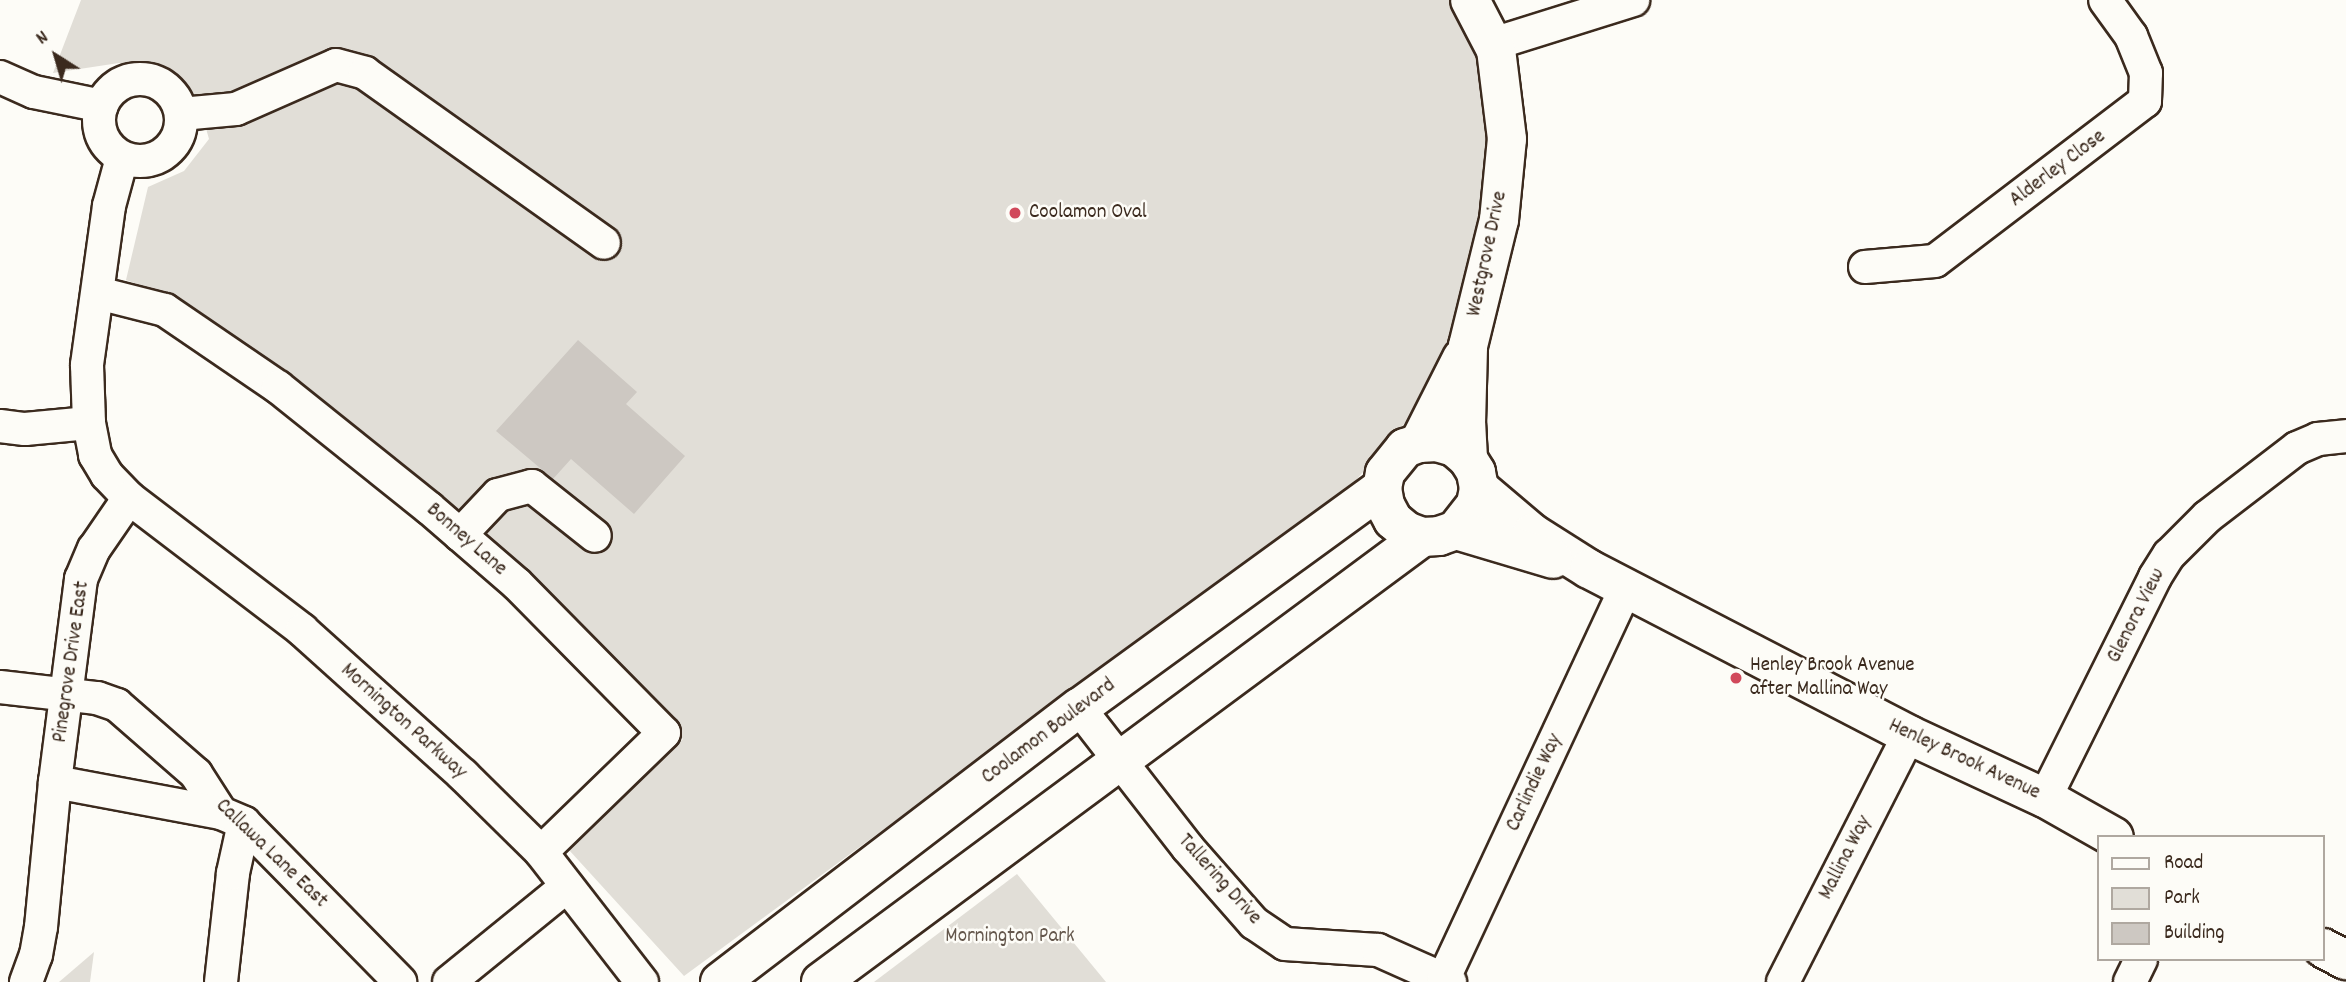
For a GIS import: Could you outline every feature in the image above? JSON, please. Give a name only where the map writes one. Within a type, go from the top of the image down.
[{"type":"street","name":"Westgrove Drive","points":[[1470,0],[1493,44],[1507,139],[1499,220],[1468,346],[1465,400],[1473,473]]},
{"type":"street","points":[[1493,44],[1633,0]]},
{"type":"street","name":"Alderley Close","points":[[1865,267],[1935,261],[2145,101],[2146,73],[2130,36],[2105,0]]},
{"type":"street","points":[[181,114],[236,109],[336,65],[365,73],[604,243]]},
{"type":"street","points":[[0,77],[34,92],[102,106]]},
{"type":"street","points":[[144,79],[169,90],[181,114],[181,127],[170,149],[147,161],[122,158],[104,141],[100,130],[102,106],[119,85],[144,79]]},
{"type":"street","points":[[122,158],[109,206],[87,365],[89,423],[95,455],[107,475],[129,498]]},
{"type":"street","name":"Bonney Lane","points":[[98,293],[164,310],[278,387],[517,584],[664,733],[541,852]]},
{"type":"street","name":"Westgrove Drive","points":[[1419,443],[1468,346]]},
{"type":"street","points":[[0,426],[25,429],[89,423]]},
{"type":"street","name":"Glenora View","points":[[2045,798],[2155,577],[2169,555],[2207,517],[2297,448],[2318,439],[2340,434],[2346,436]]},
{"type":"street","points":[[821,982],[1120,761],[1439,533],[1468,519],[1476,505],[1473,473],[1454,447],[1437,442],[1419,443],[1405,448],[1393,459],[1385,472],[1382,488],[1385,505],[1393,520],[1406,531],[1439,533]]},
{"type":"street","name":"Henley Brook Avenue","points":[[1473,473],[1532,533],[1588,569],[1909,735],[2045,798],[2110,835]]},
{"type":"street","points":[[460,535],[498,495],[532,486],[595,536]]},
{"type":"street","name":"Coolamon Boulevard","points":[[720,982],[1079,708],[1382,488]]},
{"type":"street","name":"Pinegrove Drive East","points":[[26,982],[36,955],[41,927],[55,782],[81,579],[94,549],[129,498]]},
{"type":"street","name":"Mornington Parkway","points":[[129,498],[302,630],[463,775],[541,852],[642,982]]},
{"type":"street","name":"Henley Brook Avenue","points":[[1439,533],[1588,569]]},
{"type":"street","name":"Carlindie Way","points":[[1447,980],[1625,589]]},
{"type":"street","name":"Callawa Lane East","points":[[0,687],[97,698],[117,705],[196,774],[232,818],[400,982]]},
{"type":"street","name":"Tallering Drive","points":[[1079,708],[1213,876],[1254,923],[1286,944],[1378,950],[1447,980]]},
{"type":"street","name":"Mallina Way","points":[[1783,982],[1909,735]]},
{"type":"street","points":[[55,782],[232,818],[233,873],[221,982]]},
{"type":"street","points":[[449,982],[567,886]]},
{"type":"street","points":[[2325,939],[2346,944]]},
{"type":"street","points":[[2325,949],[2346,960]]},
{"type":"street","points":[[2130,982],[2140,961]]},
{"type":"green space","points":[[81,0],[1453,0],[1480,50],[1489,162],[1455,349],[1421,404],[1351,486],[684,976],[569,850],[683,739],[527,581],[295,384],[179,299],[126,280],[148,187],[184,171],[209,139],[197,97],[173,73],[119,63],[53,73]]},
{"type":"green space","name":"Mornington Park","points":[[1017,874],[1106,982],[874,982],[1013,877]]},
{"type":"green space","points":[[94,952],[90,982],[59,982]]},
{"type":"building","points":[[578,340],[637,392],[626,404],[685,456],[634,514],[571,459],[553,479],[496,431]]},
{"type":"place","name":"Coolamon Oval","points":[[1015,213]]},
{"type":"place","name":"Henley Brook Avenue after Mallina Way","points":[[1736,678]]}]
